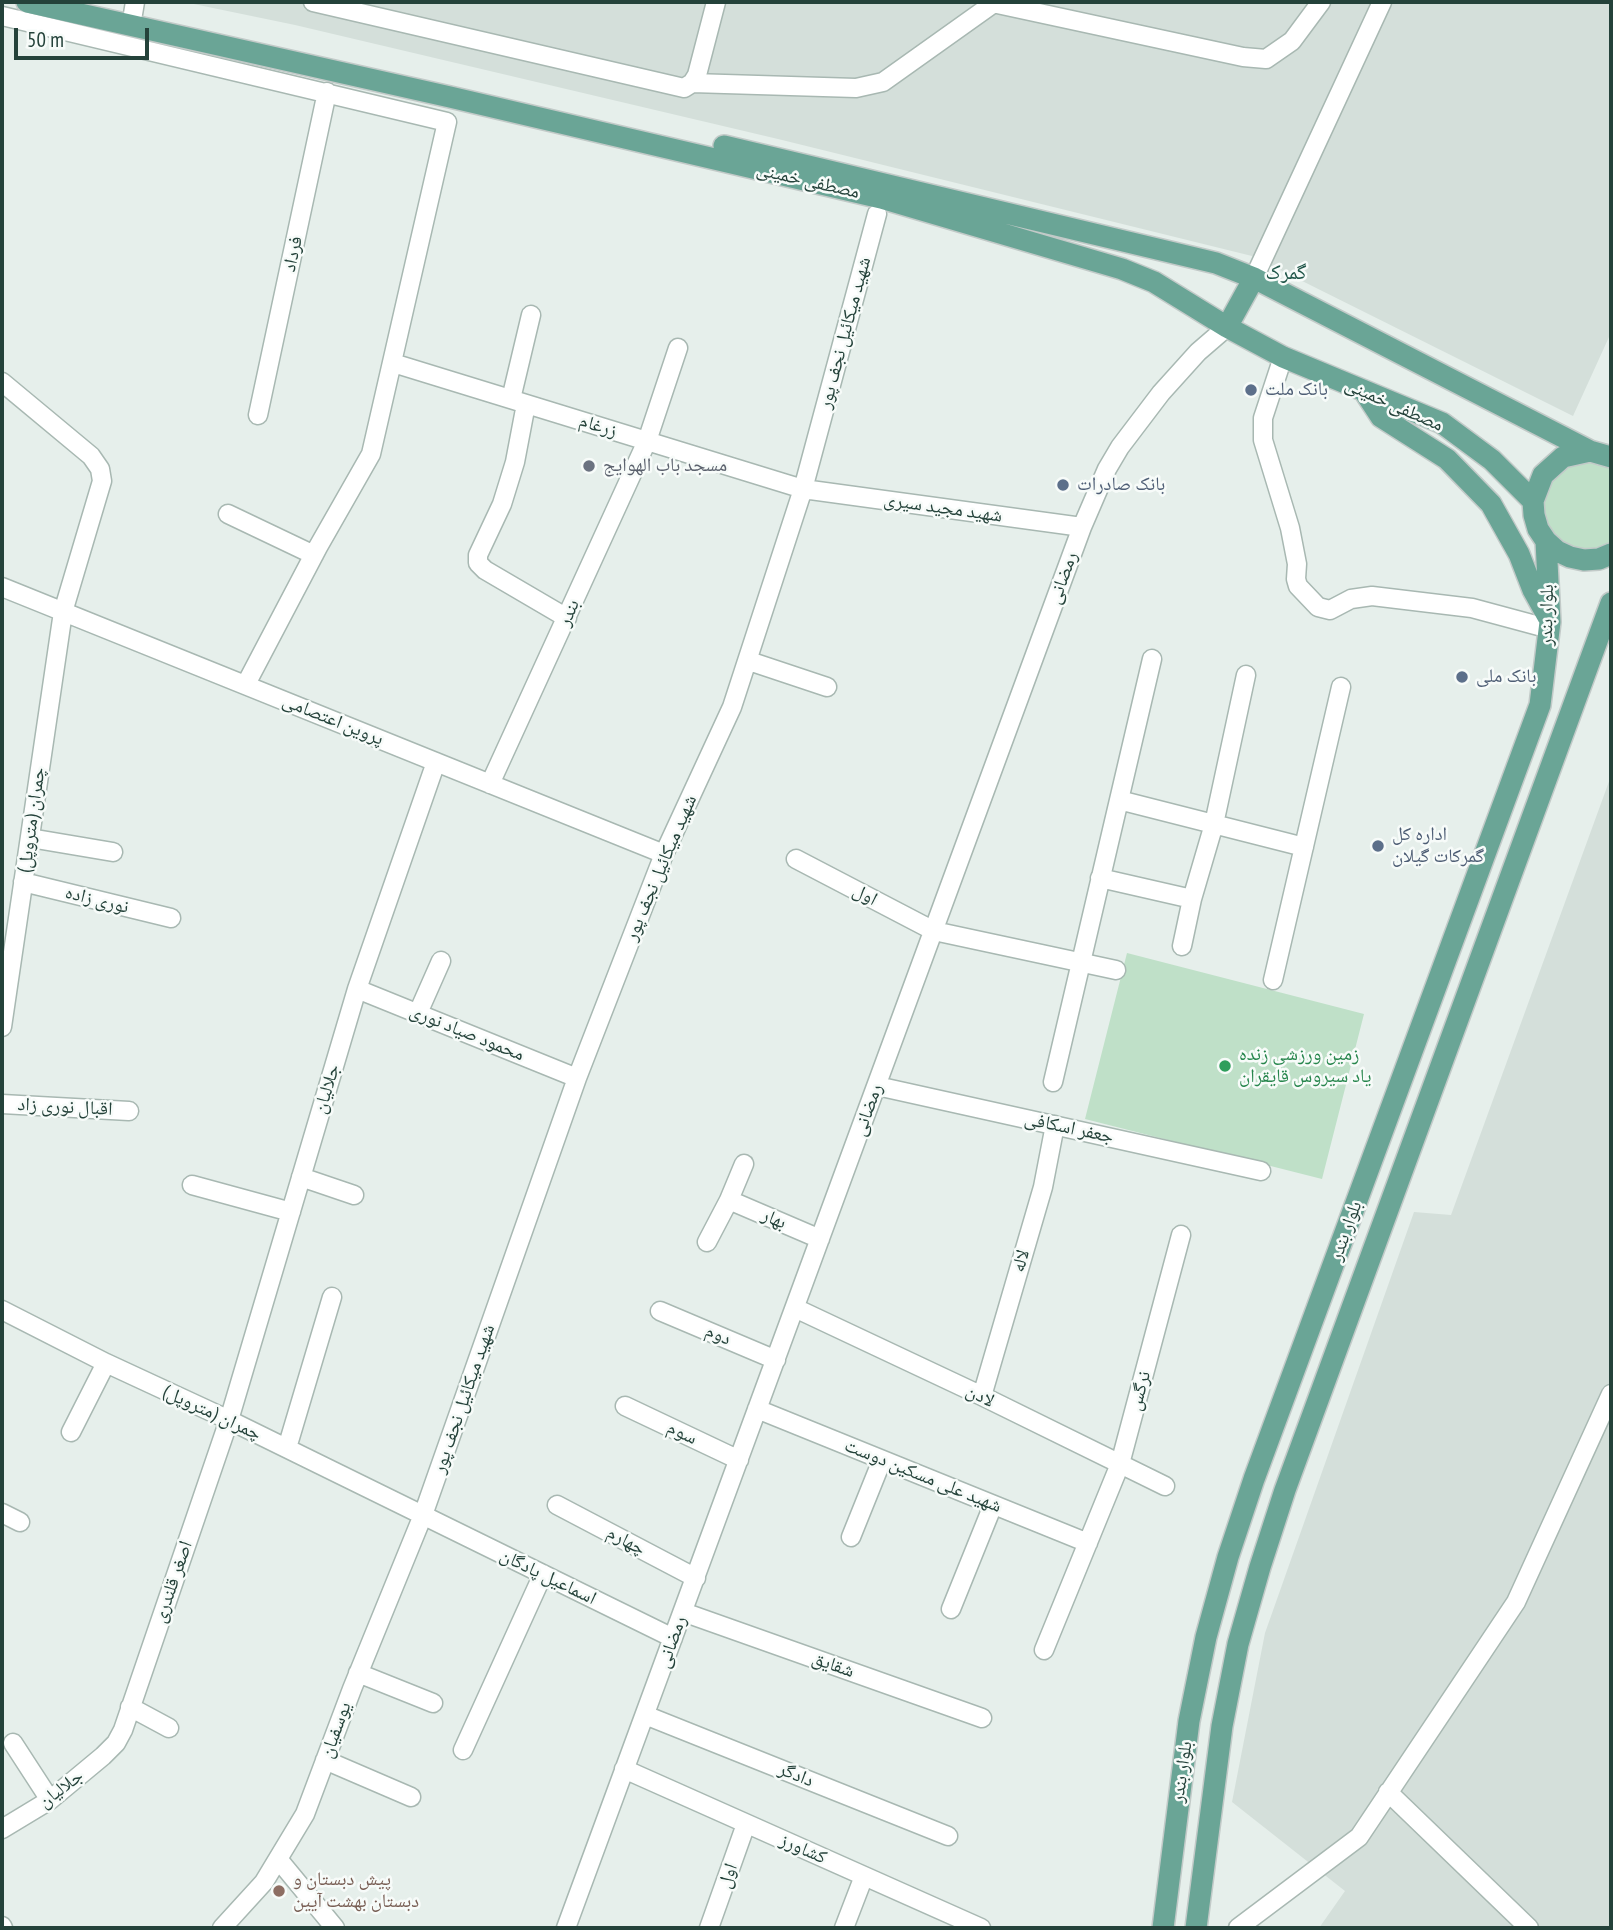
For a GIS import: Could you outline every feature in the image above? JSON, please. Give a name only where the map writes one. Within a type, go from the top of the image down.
[{"type":"main road","name":"مصطفی خمینی","points":[[27,2],[424,90],[881,198],[1122,269],[1154,282],[1227,327],[1283,357],[1442,424],[1492,460],[1533,501]]},
{"type":"main road","name":"مصطفی خمینی","points":[[79,2],[134,8],[1216,263],[1254,278],[1590,451],[1611,457]]},
{"type":"main road","points":[[1227,327],[1254,278]]},
{"type":"main road","points":[[1364,391],[1381,417],[1447,459],[1491,503],[1519,554],[1550,626]]},
{"type":"main road","points":[[1533,501],[1543,475],[1552,464],[1563,457],[1590,451]]},
{"type":"main road","name":"بلوار بندر","points":[[1163,1928],[1189,1721],[1206,1637],[1228,1557],[1254,1479],[1540,705],[1550,626],[1546,541],[1538,529],[1533,501]]},
{"type":"main road","points":[[1546,541],[1570,558],[1599,559],[1611,554]]},
{"type":"main road","name":"بلوار بندر","points":[[1196,1928],[1222,1726],[1238,1644],[1260,1567],[1285,1490],[1611,603]]},
{"type":"main road","points":[[1371,1164],[1402,1175]]},
{"type":"street","points":[[313,2],[684,88],[692,83],[697,75],[716,2]]},
{"type":"street","points":[[692,83],[856,88],[883,82],[991,2],[1243,57],[1266,59],[1292,41],[1321,2]]},
{"type":"street","points":[[1254,278],[1382,2]]},
{"type":"street","points":[[2,16],[447,122],[371,454],[246,684]]},
{"type":"street","name":"فرداد","points":[[258,415],[327,92]]},
{"type":"street","name":"شهید میکائیل نجف پور","points":[[423,1515],[577,1078],[664,853],[732,707],[803,489],[877,214]]},
{"type":"street","points":[[531,315],[512,472],[502,504],[478,555],[478,564],[567,618]]},
{"type":"street","name":"رمضانی","points":[[566,1928],[1082,527],[1107,469],[1120,447],[1161,393],[1198,352],[1227,327]]},
{"type":"street","name":"بندر","points":[[490,784],[647,441],[678,348]]},
{"type":"street","points":[[1283,357],[1263,418],[1263,440],[1290,528],[1298,586],[1318,607],[1330,610],[1351,599],[1372,596],[1472,608],[1550,626]]},
{"type":"street","name":"زرغام","points":[[393,363],[803,489]]},
{"type":"street","name":"چمران (متروپل)","points":[[2,382],[90,456],[100,469],[102,481],[63,612],[2,1027]]},
{"type":"street","name":"شهید مجید سیری","points":[[803,489],[1082,527]]},
{"type":"street","points":[[228,514],[314,555]]},
{"type":"street","name":"پروین اعتصامی","points":[[2,587],[664,853]]},
{"type":"street","points":[[1053,1082],[1152,659]]},
{"type":"street","points":[[748,661],[827,687]]},
{"type":"street","points":[[1182,946],[1192,899],[1214,824],[1246,675]]},
{"type":"street","points":[[1273,980],[1342,687]]},
{"type":"street","name":"جلالیان","points":[[229,1420],[357,989],[436,762]]},
{"type":"street","points":[[1118,800],[1304,847]]},
{"type":"street","points":[[30,838],[113,852]]},
{"type":"street","name":"اول","points":[[796,859],[934,931],[1116,970]]},
{"type":"street","points":[[1100,878],[1192,899]]},
{"type":"street","name":"نوری زاده","points":[[23,882],[171,918]]},
{"type":"street","points":[[418,1013],[441,961]]},
{"type":"street","name":"محمود صیاد نوری","points":[[357,989],[577,1078]]},
{"type":"street","name":"جعفر اسکافی","points":[[877,1086],[1261,1171]]},
{"type":"street","name":"اقبال نوری زاد","points":[[2,1104],[129,1111]]},
{"type":"street","name":"لاله","points":[[982,1396],[1042,1187],[1055,1125]]},
{"type":"street","points":[[707,1242],[744,1164]]},
{"type":"street","points":[[301,1177],[354,1195]]},
{"type":"street","points":[[192,1185],[290,1212]]},
{"type":"street","name":"بهار","points":[[729,1200],[820,1239]]},
{"type":"street","name":"نرگس","points":[[1044,1650],[1120,1464],[1181,1235]]},
{"type":"street","points":[[287,1448],[332,1297]]},
{"type":"street","name":"لادن","points":[[795,1308],[1165,1486]]},
{"type":"street","name":"چمران (متروپل)","points":[[2,1310],[106,1363],[423,1515]]},
{"type":"street","name":"دوم","points":[[660,1311],[776,1360]]},
{"type":"street","points":[[71,1432],[106,1363]]},
{"type":"street","points":[[1238,1928],[1359,1837],[1516,1602],[1611,1394]]},
{"type":"street","name":"سوم","points":[[625,1406],[739,1460]]},
{"type":"street","name":"شهید علی مسکین دوست","points":[[757,1409],[1088,1544]]},
{"type":"street","name":"اصغر قلندری","points":[[116,1743],[229,1420]]},
{"type":"street","points":[[851,1537],[883,1460]]},
{"type":"street","name":"چهارم","points":[[557,1505],[695,1577]]},
{"type":"street","points":[[951,1609],[993,1505]]},
{"type":"street","points":[[2,1513],[20,1521]]},
{"type":"street","name":"اسماعیل پادگان","points":[[423,1515],[673,1638]]},
{"type":"street","name":"یوسفیان","points":[[222,1928],[264,1882],[305,1814],[358,1673],[423,1515]]},
{"type":"street","points":[[463,1750],[543,1574]]},
{"type":"street","name":"شقایق","points":[[683,1612],[982,1718]]},
{"type":"street","points":[[358,1673],[433,1703]]},
{"type":"street","points":[[130,1707],[169,1728]]},
{"type":"street","name":"دادگر","points":[[645,1715],[948,1836]]},
{"type":"street","points":[[13,1743],[50,1800]]},
{"type":"street","name":"جلالیان","points":[[2,1829],[50,1800],[116,1743]]},
{"type":"street","points":[[325,1760],[411,1797]]},
{"type":"street","name":"کشاورز","points":[[624,1769],[979,1928]]},
{"type":"street","points":[[1388,1792],[1530,1928]]},
{"type":"street","name":"اول","points":[[709,1928],[746,1824]]},
{"type":"street","points":[[278,1859],[335,1928]]},
{"type":"street","points":[[844,1928],[864,1876]]},
{"type":"shaded area","points":[[184,2],[1611,2],[1611,337],[1573,416],[1252,256],[778,139],[295,25]]},
{"type":"shaded area","points":[[1611,776],[1611,1928],[1319,1928],[1345,1891],[1232,1802],[1265,1633],[1414,1212],[1451,1215]]},
{"type":"green space","points":[[1590,459],[1611,466],[1611,546],[1594,552],[1563,546],[1543,522],[1543,490],[1562,467]]},
{"type":"green space","name":"زمین ورزشی زنده یاد سیروس قایقران","points":[[1127,953],[1364,1014],[1322,1179],[1085,1119]]},
{"type":"place","name":"بانک ملت","points":[[1251,390]]},
{"type":"place","name":"مسجد باب الهوایج","points":[[589,466]]},
{"type":"place","name":"بانک صادرات","points":[[1063,485]]},
{"type":"place","name":"بانک ملی","points":[[1462,677]]},
{"type":"place","name":"اداره کل گمرکات گیلان","points":[[1378,846]]},
{"type":"place","name":"زمین ورزشی زنده یاد سیروس قایقران","points":[[1225,1066]]},
{"type":"place","name":"پیش دبستان و دبستان بهشت آیین","points":[[279,1891]]},
{"type":"district","name":"گمرک","points":[[1286,273]]}]
